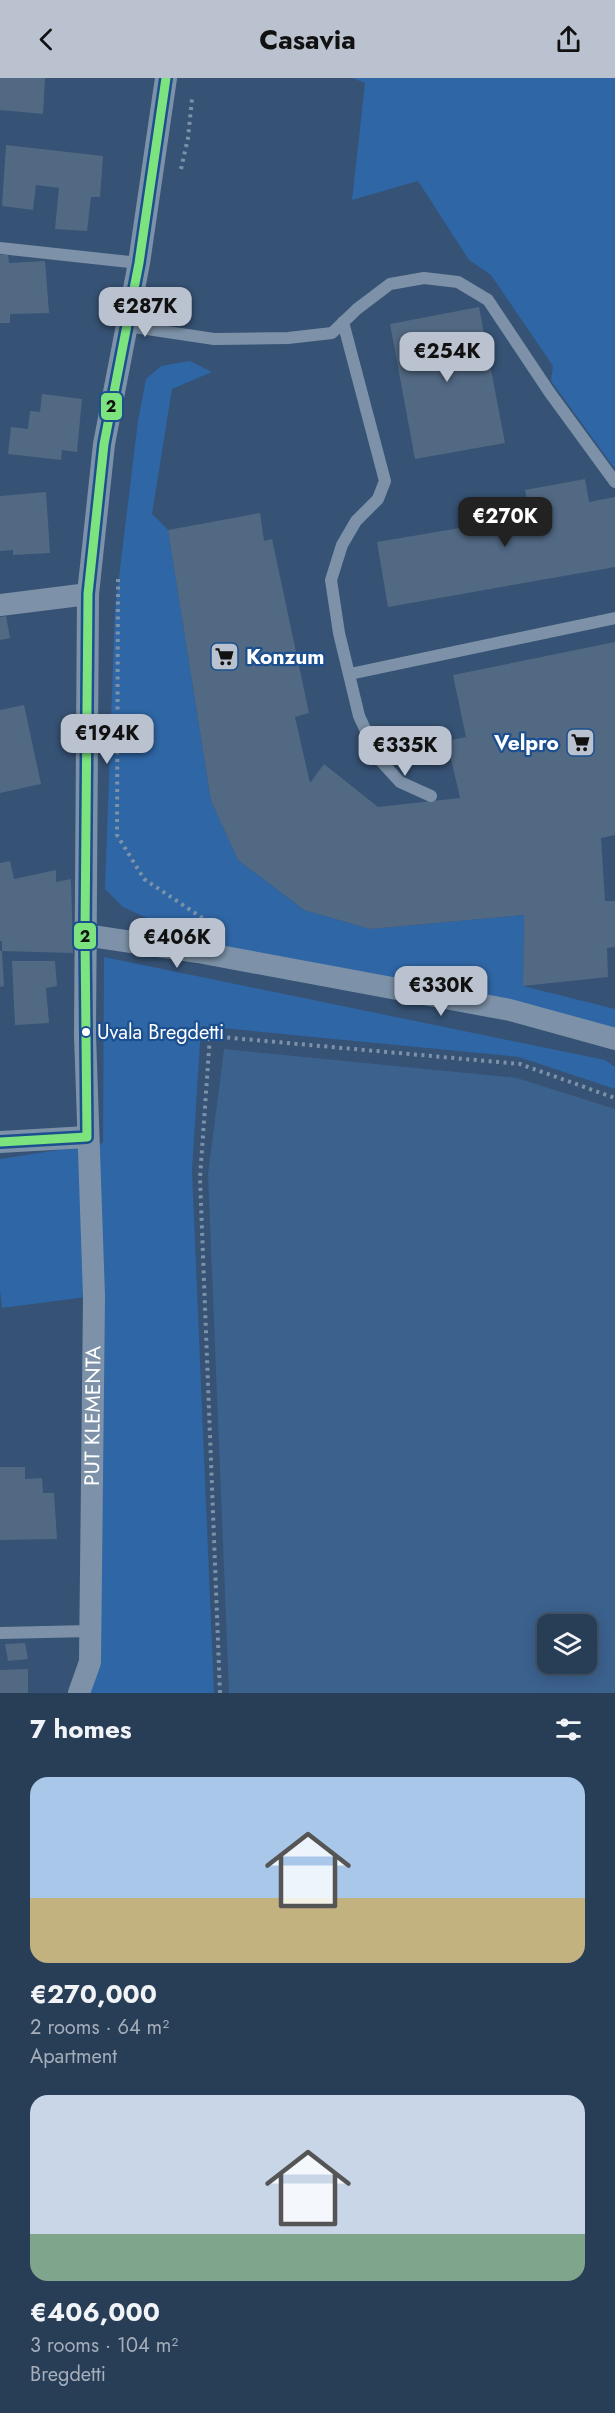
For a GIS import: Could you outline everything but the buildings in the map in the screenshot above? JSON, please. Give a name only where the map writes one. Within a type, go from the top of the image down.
[{"type":"street","name":"PUT KLEMENTA","points":[[79,1693],[90,1662],[94,1296],[87,1137],[85,935],[88,594],[104,444],[139,263],[166,78]]},
{"type":"street","points":[[0,606],[88,594]]},
{"type":"street","points":[[85,935],[198,952],[510,1010],[615,1039]]},
{"type":"street","points":[[0,1142],[87,1137]]},
{"type":"lane","points":[[0,248],[139,263]]},
{"type":"lane","points":[[127,326],[214,339],[288,338],[333,333],[343,322],[390,284],[424,278],[458,282],[488,300],[550,393],[615,482]]},
{"type":"lane","points":[[343,322],[385,481],[378,499],[356,521],[342,545],[331,580],[339,633],[359,716],[379,759],[400,782],[431,796]]},
{"type":"lane","points":[[350,674],[615,618]]},
{"type":"lane","points":[[0,1633],[90,1631]]},
{"type":"path","points":[[181,172],[188,138],[193,88]]},
{"type":"path","points":[[118,569],[117,835],[144,879],[218,929]]},
{"type":"path","points":[[220,1693],[200,1178],[210,1036],[520,1064],[615,1098]]},
{"type":"shaded area","points":[[352,78],[615,78],[615,469],[551,381],[553,366],[491,275],[469,260],[418,181],[352,200],[365,83]]},
{"type":"shaded area","points":[[190,361],[212,372],[172,389],[152,514],[168,530],[211,801],[238,860],[304,910],[370,929],[524,915],[523,986],[615,1009],[615,1039],[233,958],[123,907],[105,889],[115,610],[138,421],[146,379],[161,366]]},
{"type":"shaded area","points":[[104,957],[605,1060],[615,1067],[615,1089],[519,1057],[201,1026],[192,1171],[214,1693],[79,1693],[94,1296],[2,1308],[0,1159],[103,1143]]},
{"type":"shaded area","points":[[224,1049],[517,1078],[615,1109],[615,1693],[229,1693],[208,1174]]},
{"type":"transit line","name":"2","points":[[0,1142],[87,1137],[85,935],[88,594],[104,444],[139,263],[166,78]]},
{"type":"place","name":"Konzum","points":[[225,657]]},
{"type":"place","name":"Velpro","points":[[580,743]]},
{"type":"place","name":"Uvala Bregdetti","points":[[86,1032]]}]
